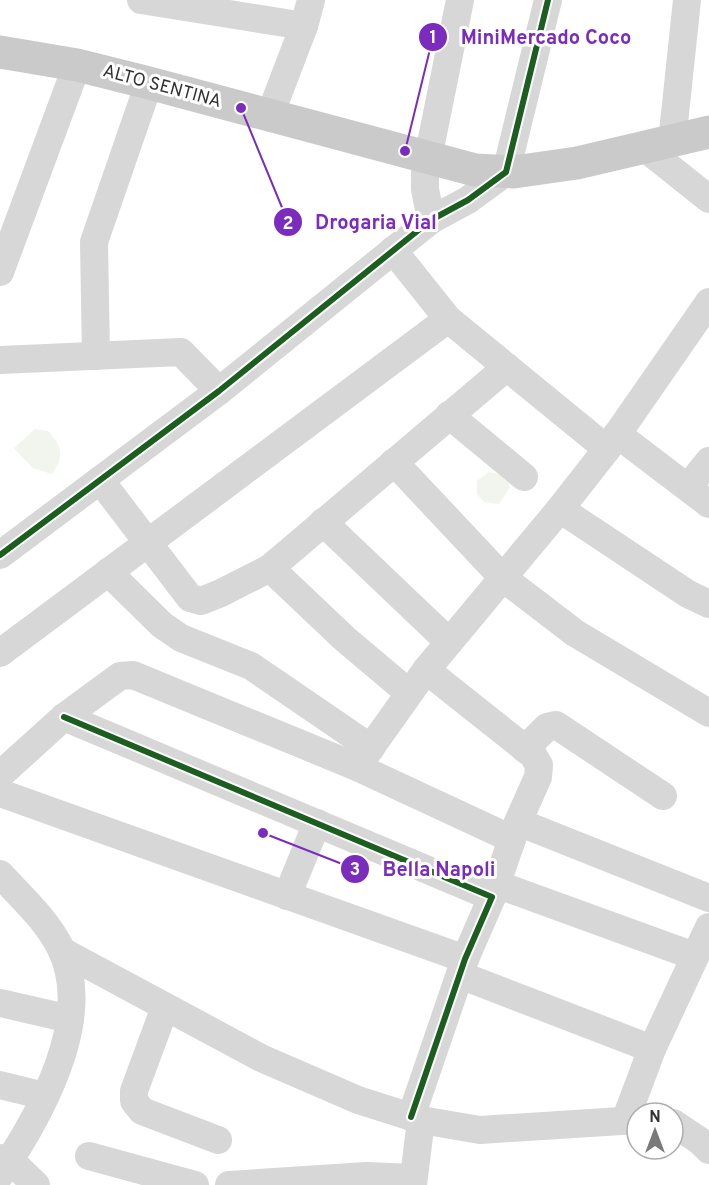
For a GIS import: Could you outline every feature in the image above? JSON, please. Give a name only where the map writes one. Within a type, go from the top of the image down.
[{"type":"main road","name":"ALTO SENTINA","points":[[0,52],[77,65],[475,170],[506,172],[578,163],[709,132]]},
{"type":"street","points":[[141,0],[307,13],[270,115]]},
{"type":"street","points":[[431,220],[425,189],[425,173],[460,0]]},
{"type":"street","points":[[0,555],[219,391],[431,220],[468,200],[506,172],[548,0]]},
{"type":"street","points":[[687,0],[658,145],[709,200]]},
{"type":"street","points":[[0,272],[77,65]]},
{"type":"street","points":[[96,356],[94,242],[149,83]]},
{"type":"street","points":[[393,250],[448,319],[507,367],[612,442],[699,495],[709,461]]},
{"type":"street","points":[[364,758],[426,670],[560,509],[612,442],[709,302]]},
{"type":"street","points":[[0,653],[448,319]]},
{"type":"street","points":[[0,360],[181,352],[219,391]]},
{"type":"street","points":[[100,480],[190,597],[201,600],[221,593],[270,568],[507,367]]},
{"type":"street","points":[[449,415],[524,477]]},
{"type":"street","points":[[394,462],[503,578],[575,633],[709,713]]},
{"type":"street","points":[[560,509],[688,594],[709,604]]},
{"type":"street","points":[[323,522],[449,642]]},
{"type":"street","points":[[270,568],[345,639],[409,693]]},
{"type":"street","points":[[108,572],[162,626],[181,638],[251,666],[364,758]]},
{"type":"street","points":[[162,626],[190,597]]},
{"type":"street","points":[[229,1185],[367,1176],[413,1182],[416,1118],[463,967],[538,777],[539,765],[533,755],[426,670]]},
{"type":"street","points":[[0,775],[64,717],[120,676],[133,675],[364,758],[515,831],[709,898]]},
{"type":"street","points":[[64,717],[317,823],[494,890],[694,956]]},
{"type":"street","points":[[525,749],[546,728],[556,725],[663,796]]},
{"type":"street","points":[[0,793],[287,896],[463,967],[652,1049]]},
{"type":"street","points":[[287,896],[317,823]]},
{"type":"street","points":[[0,874],[50,930],[62,951],[72,986],[70,1019],[64,1052],[45,1096],[4,1165],[36,1185]]},
{"type":"street","points":[[637,1101],[652,1049],[709,927]]},
{"type":"street","points":[[62,951],[261,1058],[358,1100],[416,1118],[480,1130],[625,1121]]},
{"type":"street","points":[[0,1003],[70,1019]]},
{"type":"street","points":[[165,1007],[134,1091],[134,1101],[142,1111],[218,1140]]},
{"type":"street","points":[[0,1085],[45,1096]]},
{"type":"street","points":[[685,1129],[706,1139]]},
{"type":"street","points":[[89,1156],[195,1185]]},
{"type":"shaded area","points":[[35,429],[48,431],[59,447],[59,462],[52,474],[33,468],[14,448]]},
{"type":"shaded area","points":[[489,472],[506,476],[510,487],[499,504],[484,502],[477,494],[477,481]]},
{"type":"cycle path","points":[[0,555],[219,391],[431,220],[468,200],[506,172],[548,0]]},
{"type":"cycle path","points":[[64,717],[492,897],[465,959],[411,1117]]},
{"type":"place","name":"Drogaria Vial","points":[[241,108]]},
{"type":"place","name":"MiniMercado Coco","points":[[405,151]]},
{"type":"place","name":"Bella Napoli","points":[[263,833]]}]
